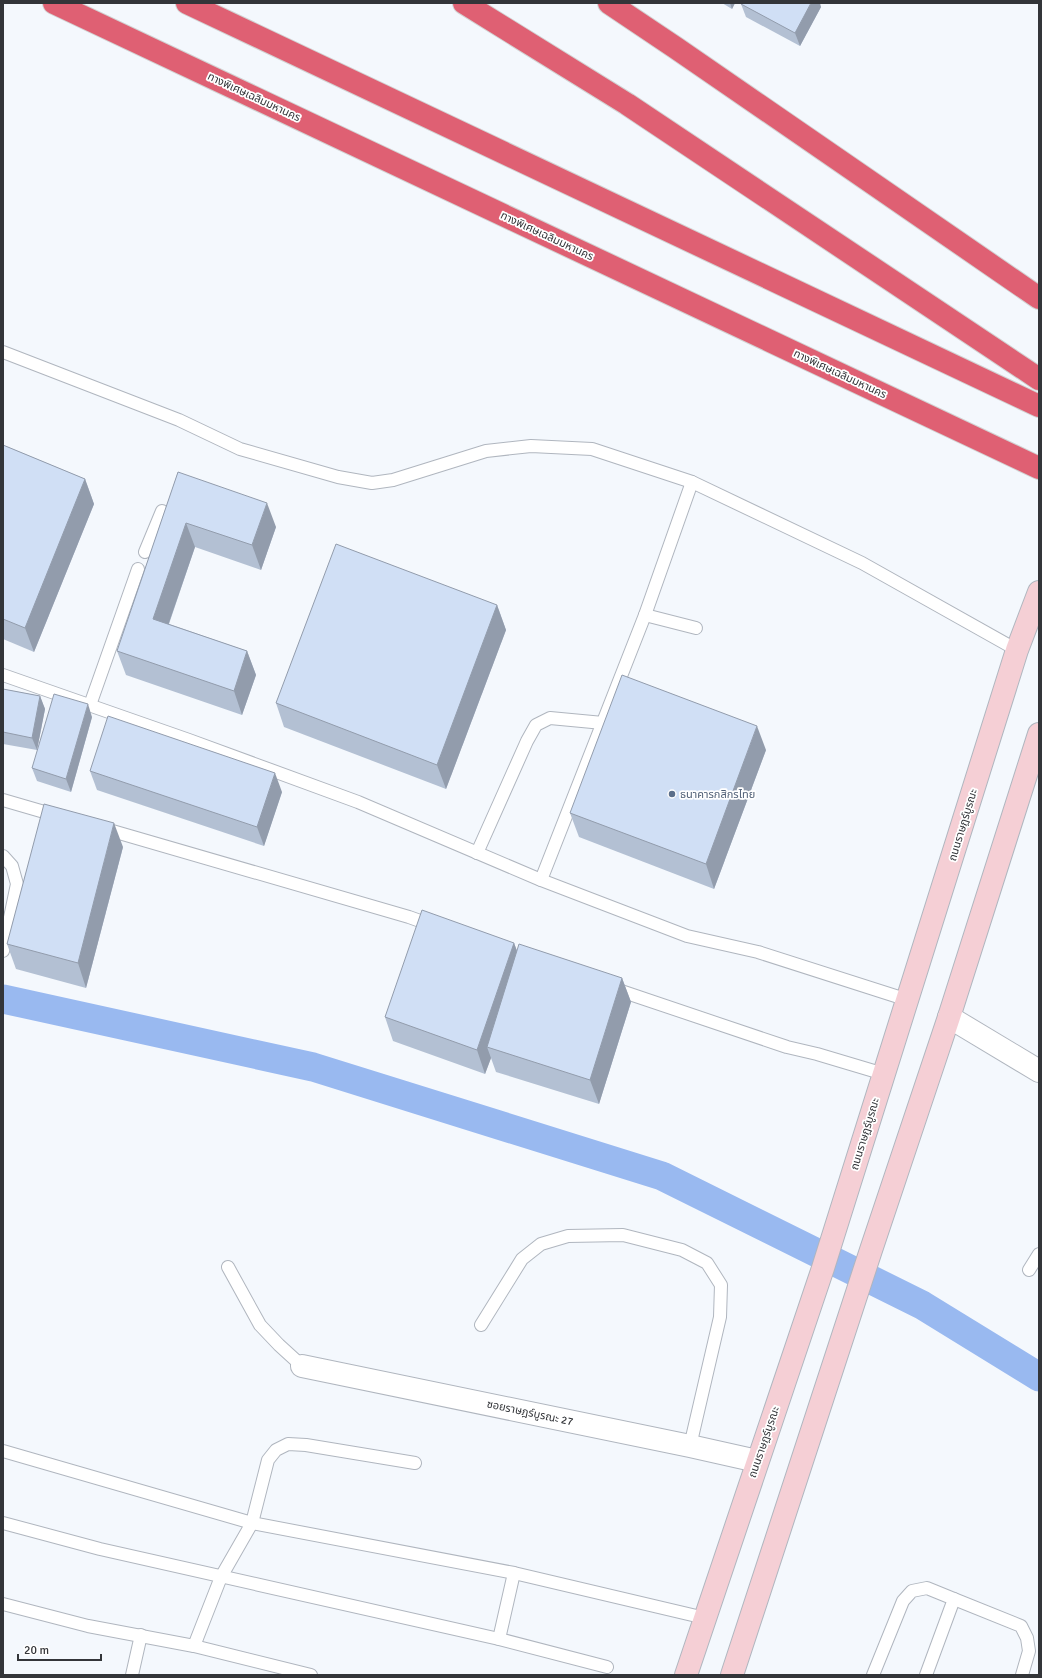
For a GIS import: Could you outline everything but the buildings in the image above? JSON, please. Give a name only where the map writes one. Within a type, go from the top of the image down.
[{"type":"highway","name":"ทางพิเศษเฉลิมมหานคร","points":[[54,3],[1039,468]]},
{"type":"highway","points":[[187,3],[1039,406]]},
{"type":"highway","points":[[464,3],[627,104],[1039,379]]},
{"type":"highway","points":[[609,3],[1039,298]]},
{"type":"main road","name":"ถนนราษฎร์บูรณะ","points":[[686,1675],[833,1238],[1017,650],[1039,592]]},
{"type":"main road","points":[[732,1675],[870,1250],[949,1017],[1039,734]]},
{"type":"street","points":[[949,1017],[1039,1071]]},
{"type":"street","name":"ซอยราษฎร์บูรณะ 27","points":[[302,1366],[757,1461]]},
{"type":"lane","points":[[3,352],[179,420],[240,449],[338,477],[372,483],[393,480],[486,451],[531,446],[592,450],[692,482],[862,563],[1017,650]]},
{"type":"lane","points":[[541,880],[645,615],[692,482]]},
{"type":"lane","points":[[145,552],[162,511]]},
{"type":"lane","points":[[90,705],[138,569]]},
{"type":"lane","points":[[645,615],[696,628]]},
{"type":"lane","points":[[3,675],[358,802],[541,880],[687,936],[758,952],[908,1000]]},
{"type":"lane","points":[[478,853],[527,741],[536,725],[550,718],[603,723]]},
{"type":"lane","points":[[3,800],[71,819]]},
{"type":"lane","points":[[94,826],[409,917],[446,930]]},
{"type":"lane","points":[[3,856],[12,866],[17,884],[3,951]]},
{"type":"lane","points":[[602,984],[787,1047],[817,1054],[884,1074]]},
{"type":"lane","points":[[481,1325],[522,1259],[541,1244],[568,1236],[623,1235],[682,1250],[707,1263],[721,1285],[720,1316],[690,1446]]},
{"type":"lane","points":[[1029,1270],[1039,1254]]},
{"type":"lane","points":[[228,1267],[260,1325],[302,1366]]},
{"type":"lane","points":[[194,1646],[221,1577],[252,1523],[268,1460],[276,1450],[288,1444],[306,1445],[415,1463]]},
{"type":"lane","points":[[3,1451],[252,1523],[514,1573],[705,1618]]},
{"type":"lane","points":[[3,1523],[100,1549],[499,1639],[607,1667]]},
{"type":"lane","points":[[499,1639],[514,1573]]},
{"type":"lane","points":[[873,1675],[903,1601],[912,1591],[927,1588],[1020,1626],[1027,1638],[1029,1651],[1022,1675]]},
{"type":"lane","points":[[926,1675],[954,1599]]},
{"type":"lane","points":[[3,1604],[88,1626],[194,1646],[311,1675]]},
{"type":"lane","points":[[132,1675],[141,1635]]},
{"type":"waterway","points":[[3,999],[313,1067],[662,1176],[922,1305],[1039,1377]]},
{"type":"place","name":"ธนาคารกสิกรไทย","points":[[672,794]]}]
